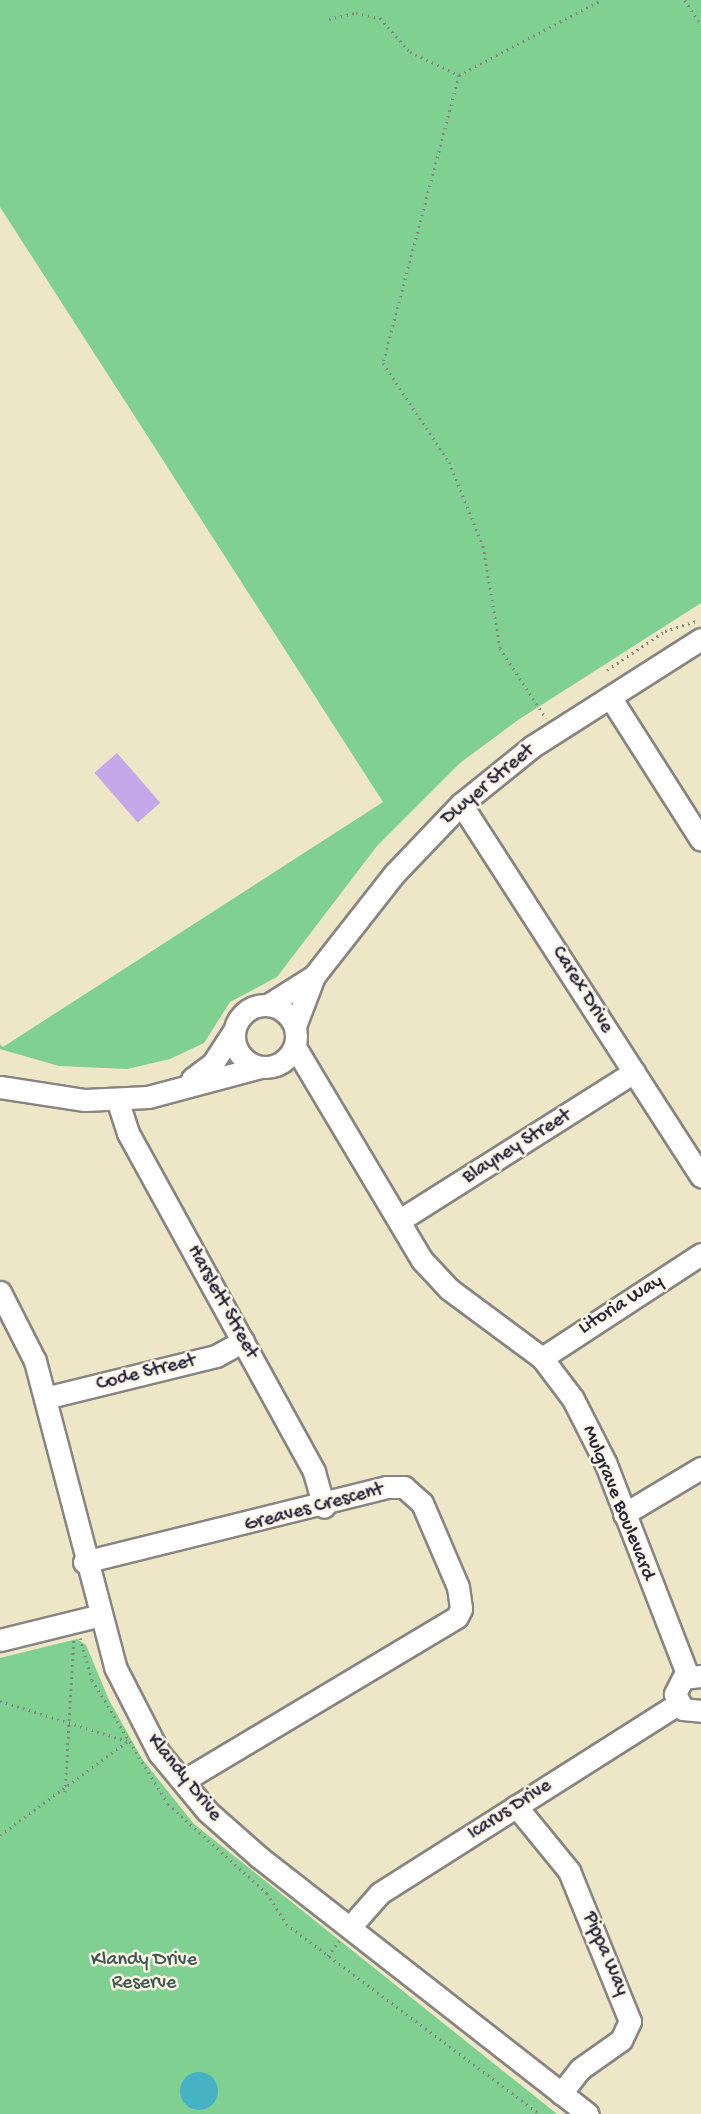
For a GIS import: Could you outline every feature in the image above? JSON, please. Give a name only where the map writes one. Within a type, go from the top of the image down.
[{"type":"street","name":"Dwyer Street","points":[[295,1026],[314,976],[394,874],[462,804],[555,732],[701,639]]},
{"type":"street","points":[[609,697],[701,840]]},
{"type":"street","name":"Carex Drive","points":[[462,804],[701,1176]]},
{"type":"street","name":"Dwyer Street","points":[[268,1005],[314,976]]},
{"type":"street","points":[[0,1087],[117,1099],[183,1086],[285,1061],[295,1047],[295,1026],[285,1012],[268,1005],[249,1009],[213,1063],[183,1086]]},
{"type":"street","points":[[234,1031],[240,1055],[265,1067]]},
{"type":"street","name":"Mulgrave Boulevard","points":[[295,1047],[321,1099],[400,1220],[422,1260],[449,1289],[542,1358],[589,1427],[694,1676]]},
{"type":"street","name":"Mulgrave Boulevard","points":[[265,1067],[321,1099]]},
{"type":"street","name":"Blayney Street","points":[[400,1220],[634,1072]]},
{"type":"street","name":"Harslett Street","points":[[117,1099],[128,1133],[314,1472],[324,1507]]},
{"type":"street","name":"Litoria Way","points":[[542,1358],[701,1254]]},
{"type":"street","name":"Klandy Drive","points":[[0,1292],[27,1339],[45,1398],[97,1616],[140,1721],[183,1781],[242,1842],[588,2114]]},
{"type":"street","name":"Code Street","points":[[45,1398],[216,1356],[243,1341]]},
{"type":"street","points":[[624,1514],[701,1468]]},
{"type":"street","name":"Greaves Crescent","points":[[84,1562],[324,1507],[387,1487],[416,1492],[458,1587],[461,1610],[446,1624],[183,1781]]},
{"type":"street","points":[[0,1640],[97,1616]]},
{"type":"street","points":[[694,1676],[676,1688],[678,1704],[689,1712],[701,1711]]},
{"type":"street","name":"Icarus Drive","points":[[350,1927],[381,1893],[678,1704]]},
{"type":"street","name":"Pippa Way","points":[[516,1806],[569,1871],[630,2021],[621,2040],[580,2069],[561,2093]]},
{"type":"path","points":[[555,732],[500,648],[483,546],[449,462],[383,363],[459,75],[601,0]]},
{"type":"path","points":[[685,0],[701,25]]},
{"type":"path","points":[[328,19],[356,13],[380,18],[410,52],[459,75]]},
{"type":"path","points":[[606,670],[666,631],[692,620],[701,622]]},
{"type":"path","points":[[65,1792],[75,1622]]},
{"type":"path","points":[[0,1701],[128,1741],[65,1792],[0,1835]]},
{"type":"green space","points":[[0,0],[701,0],[701,603],[518,720],[460,763],[377,846],[277,977],[230,1002],[204,1043],[170,1059],[127,1069],[59,1066],[0,1049],[0,1044],[3,1047],[383,802],[0,207]]},
{"type":"green space","name":"Klandy Drive Reserve","points":[[77,1639],[86,1645],[109,1700],[142,1759],[194,1824],[557,2114],[0,2114],[0,1658]]},
{"type":"water","points":[[199,2072],[213,2077],[218,2091],[213,2105],[199,2110],[185,2105],[180,2091],[185,2077]]},
{"type":"building","points":[[117,753],[160,803],[138,822],[94,773]]}]
